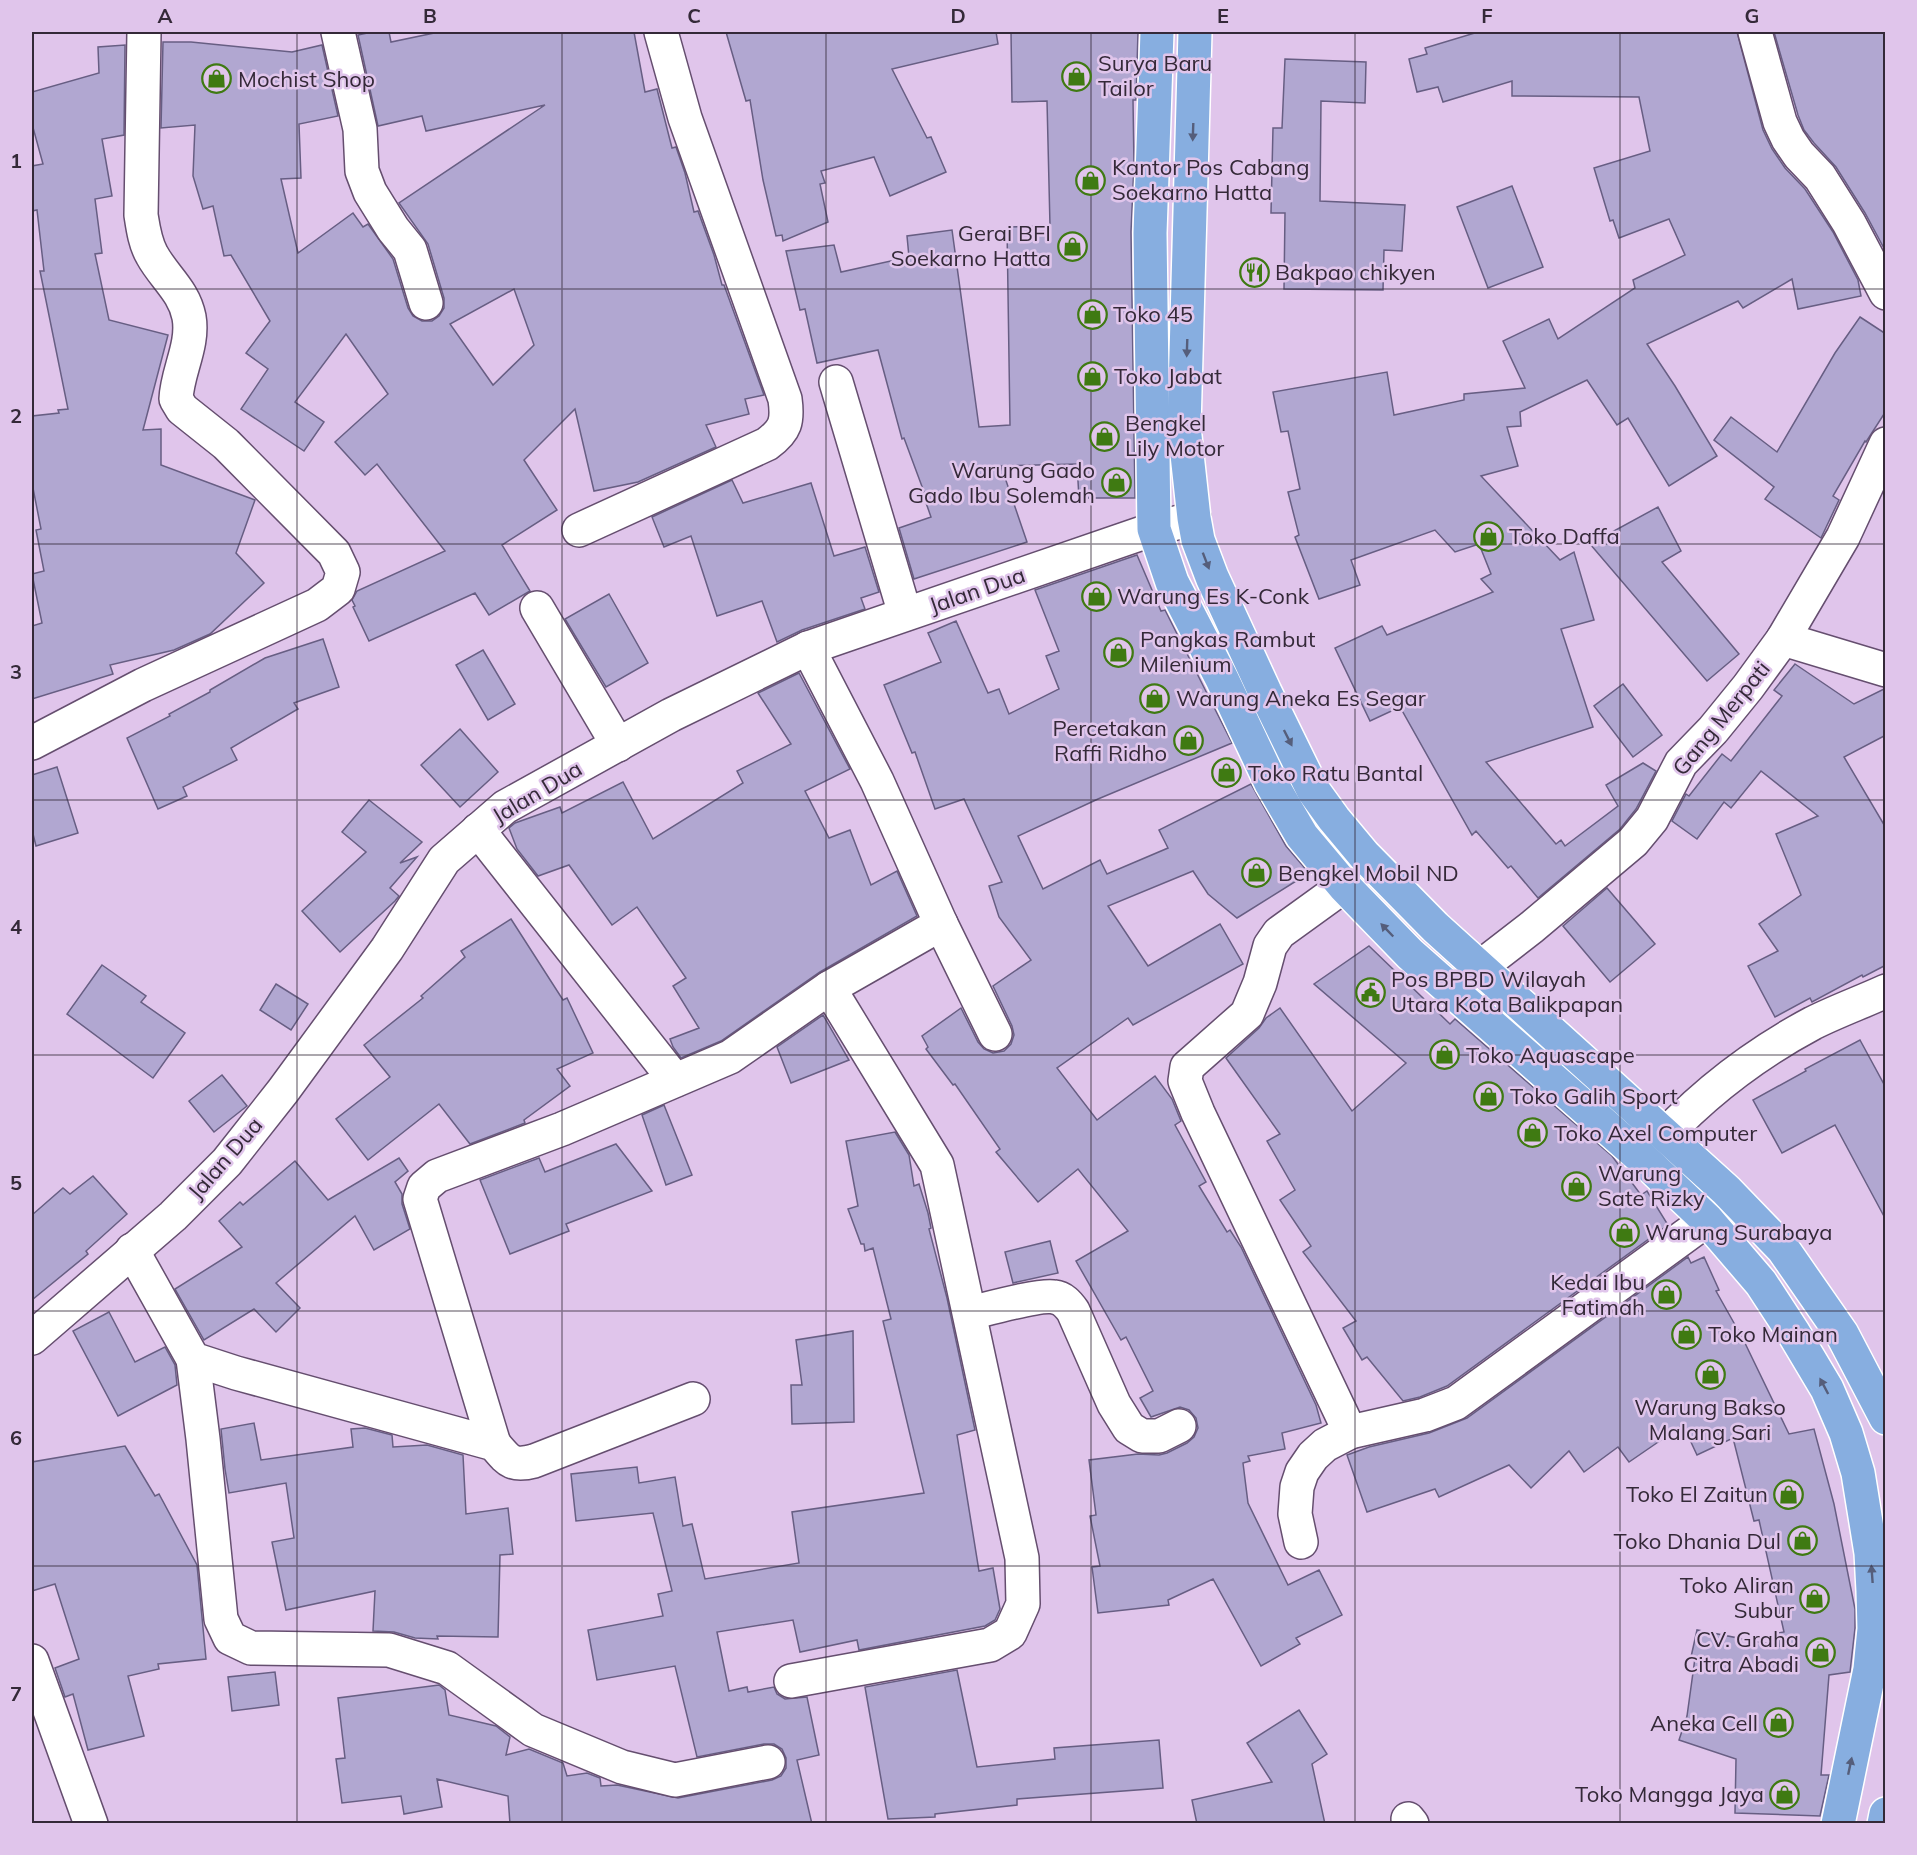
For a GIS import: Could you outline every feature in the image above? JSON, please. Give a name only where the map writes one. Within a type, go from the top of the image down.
[{"type":"highway","points":[[1157,32],[1150,232],[1154,529],[1172,582],[1222,679],[1271,783],[1302,836],[1344,886],[1410,954],[1643,1159],[1707,1220],[1761,1283],[1827,1389],[1846,1433],[1858,1473],[1871,1553],[1874,1629],[1868,1680],[1838,1824]]},
{"type":"highway","points":[[1195,32],[1184,427],[1198,540],[1212,577],[1264,692],[1314,790],[1334,819],[1364,855],[1479,968],[1726,1190],[1783,1249],[1842,1334],[1886,1418]]},
{"type":"highway","points":[[1410,954],[1435,927]]},
{"type":"highway","points":[[1884,1824],[1886,1814]]},
{"type":"street","points":[[32,743],[143,685],[317,604],[338,589],[343,572],[334,554],[326,545],[226,444],[182,409],[176,399],[188,348],[189,318],[179,291],[152,255],[144,237],[141,215],[144,32]]},
{"type":"street","points":[[338,32],[360,129],[362,171],[370,192],[393,229],[410,250],[426,303]]},
{"type":"street","points":[[579,530],[767,444],[777,437],[786,423],[785,399],[685,118],[661,32]]},
{"type":"street","points":[[1755,32],[1780,122],[1788,139],[1799,155],[1820,177],[1849,223],[1886,293]]},
{"type":"street","points":[[836,382],[905,614]]},
{"type":"street","points":[[1783,639],[1843,537],[1886,444]]},
{"type":"street","name":"Jalan Dua","points":[[32,1338],[173,1216],[227,1161],[283,1091],[387,949],[444,860],[505,807],[671,715],[808,648],[1154,529],[1194,518]]},
{"type":"street","points":[[537,608],[618,745]]},
{"type":"street","name":"Gang Merpati","points":[[1479,968],[1532,927],[1633,842],[1652,819],[1681,763],[1713,730],[1783,639],[1886,670]]},
{"type":"street","points":[[808,648],[877,781],[941,924],[995,1034]]},
{"type":"street","points":[[478,830],[675,1080]]},
{"type":"street","points":[[1344,886],[1279,933],[1270,946],[1260,983],[1247,1014],[1187,1067],[1184,1077],[1198,1113],[1350,1432]]},
{"type":"street","points":[[693,1399],[523,1464],[509,1461],[494,1444],[420,1199],[424,1187],[437,1176],[562,1129],[730,1057],[829,988],[941,924]]},
{"type":"street","points":[[791,1681],[990,1645],[1010,1633],[1023,1604],[1022,1558],[937,1165],[829,988]]},
{"type":"street","points":[[1643,1159],[1665,1134],[1755,1058],[1814,1023],[1886,992]]},
{"type":"street","points":[[1301,1542],[1295,1514],[1297,1487],[1302,1472],[1313,1456],[1325,1445],[1350,1432],[1425,1415],[1456,1403],[1707,1220]]},
{"type":"street","points":[[132,1250],[193,1359],[221,1619],[230,1638],[251,1648],[389,1650],[447,1668],[533,1730],[622,1767],[675,1780],[768,1762]]},
{"type":"street","points":[[970,1313],[1041,1296],[1055,1297],[1065,1301],[1073,1311],[1114,1404],[1129,1428],[1142,1436],[1159,1436],[1179,1426]]},
{"type":"street","points":[[193,1359],[494,1444]]},
{"type":"street","points":[[32,1661],[91,1824]]},
{"type":"building","points":[[389,32],[391,42],[439,32],[634,32],[645,92],[657,89],[672,148],[676,147],[685,173],[694,212],[698,211],[722,285],[724,285],[764,395],[745,399],[749,414],[706,425],[716,447],[638,482],[594,491],[575,409],[524,460],[557,510],[502,545],[530,591],[489,615],[475,593],[369,641],[353,607],[355,606],[352,600],[357,591],[445,551],[377,464],[365,475],[335,442],[388,394],[346,334],[295,402],[324,422],[304,451],[241,409],[268,369],[246,353],[270,321],[231,255],[224,256],[213,206],[203,209],[193,176],[195,125],[161,128],[163,42],[191,42],[292,52],[322,45],[338,116],[299,124],[301,178],[281,179],[298,253],[353,213],[363,227],[368,224],[393,259],[408,308],[413,316],[422,321],[432,321],[444,308],[444,298],[428,244],[399,203],[545,105],[426,131],[422,116],[378,126],[358,35]],"holes":[[[514,289],[534,345],[493,385],[450,324]]]},
{"type":"building","points":[[726,32],[996,32],[998,44],[892,69],[927,138],[931,137],[946,172],[890,196],[874,157],[821,171],[825,183],[820,184],[828,222],[783,241],[782,235],[776,236],[763,180],[750,100],[746,101]]},
{"type":"building","points":[[1011,32],[1138,32],[1136,100],[1133,100],[1134,165],[1131,232],[1135,498],[1079,498],[1077,464],[1001,466],[1027,542],[914,579],[899,528],[931,517],[904,438],[902,439],[878,350],[817,363],[805,309],[800,310],[786,251],[834,245],[841,272],[909,257],[907,236],[952,230],[979,427],[1010,425],[1007,227],[1050,226],[1047,101],[1012,102]]},
{"type":"building","points":[[1478,32],[1737,32],[1763,130],[1785,168],[1805,189],[1833,232],[1858,280],[1861,296],[1798,309],[1792,279],[1743,308],[1738,301],[1647,344],[1717,456],[1669,486],[1628,418],[1617,425],[1587,380],[1520,412],[1521,426],[1507,427],[1518,466],[1481,476],[1560,560],[1574,552],[1594,620],[1561,629],[1593,727],[1486,762],[1556,844],[1561,840],[1565,846],[1618,806],[1606,785],[1643,763],[1656,771],[1636,809],[1620,829],[1538,898],[1511,866],[1508,868],[1476,831],[1472,835],[1400,707],[1370,721],[1335,648],[1382,626],[1387,635],[1493,592],[1481,579],[1491,574],[1479,544],[1455,552],[1435,530],[1351,560],[1360,585],[1319,599],[1295,537],[1299,535],[1288,492],[1300,489],[1288,431],[1281,432],[1273,392],[1387,372],[1394,415],[1464,400],[1464,394],[1525,388],[1503,341],[1549,319],[1558,339],[1635,288],[1633,280],[1685,255],[1669,219],[1619,238],[1613,220],[1610,221],[1594,168],[1650,151],[1639,97],[1512,96],[1512,81],[1443,102],[1438,87],[1417,92],[1409,59],[1427,54],[1425,48]]},
{"type":"building","points":[[1774,32],[1886,32],[1886,252],[1836,167],[1804,130]]},
{"type":"building","points":[[125,45],[124,135],[102,139],[112,196],[95,199],[102,253],[95,254],[109,320],[168,335],[143,430],[161,429],[161,465],[255,500],[236,553],[264,583],[210,634],[174,650],[110,665],[113,674],[32,699],[32,626],[42,623],[32,574],[44,571],[36,530],[41,529],[32,483],[32,416],[59,413],[58,410],[68,409],[40,271],[44,271],[37,210],[32,211],[32,166],[43,164],[32,124],[32,92],[99,73],[98,47]]},
{"type":"building","points":[[1285,59],[1366,62],[1365,103],[1321,101],[1320,201],[1405,205],[1402,251],[1384,250],[1383,290],[1284,289],[1285,213],[1271,213],[1273,128],[1282,128]]},
{"type":"building","points":[[1512,186],[1543,267],[1488,288],[1457,207]]},
{"type":"building","points":[[1860,317],[1886,334],[1886,411],[1865,441],[1833,496],[1839,500],[1821,538],[1765,499],[1774,487],[1714,440],[1731,417],[1777,452],[1835,353]]},
{"type":"building","points":[[732,480],[743,503],[811,483],[834,556],[865,547],[879,592],[861,598],[865,609],[802,630],[777,642],[762,601],[717,616],[691,536],[664,547],[652,517]]},
{"type":"building","points":[[1658,507],[1681,551],[1662,562],[1739,654],[1707,681],[1590,544]]},
{"type":"building","points":[[1137,555],[1161,611],[1165,610],[1232,743],[1098,799],[1018,836],[1043,889],[1100,860],[1107,874],[1168,848],[1159,830],[1251,784],[1286,846],[1309,873],[1237,918],[1208,894],[1193,871],[1108,906],[1148,966],[1220,924],[1243,964],[1133,1025],[1128,1018],[1057,1068],[1097,1120],[1155,1076],[1172,1099],[1181,1121],[1175,1125],[1206,1182],[1199,1186],[1227,1232],[1230,1230],[1241,1247],[1316,1405],[1321,1423],[1282,1433],[1285,1449],[1248,1456],[1250,1461],[1243,1463],[1248,1503],[1288,1585],[1319,1570],[1342,1615],[1296,1638],[1300,1644],[1261,1666],[1213,1579],[1168,1600],[1169,1605],[1098,1613],[1092,1567],[1100,1566],[1090,1516],[1096,1515],[1089,1460],[1167,1453],[1194,1437],[1198,1428],[1196,1418],[1189,1410],[1180,1407],[1151,1417],[1140,1398],[1153,1391],[1126,1337],[1121,1340],[1076,1261],[1128,1231],[1078,1169],[1038,1202],[996,1152],[1000,1149],[955,1084],[953,1085],[926,1049],[928,1047],[922,1036],[961,1008],[978,1042],[984,1049],[993,1053],[1004,1051],[1011,1044],[1014,1035],[993,986],[1031,960],[999,917],[989,886],[1002,882],[964,799],[935,809],[915,752],[912,753],[884,685],[941,662],[928,633],[956,621],[988,693],[999,689],[1009,714],[1059,689],[1046,656],[1059,651],[1035,590]]},
{"type":"building","points":[[609,594],[648,663],[606,687],[565,619]]},
{"type":"building","points":[[323,639],[339,687],[294,703],[298,709],[231,748],[237,760],[183,787],[187,796],[158,809],[127,738],[170,716],[169,714],[265,658]]},
{"type":"building","points":[[483,650],[515,704],[488,720],[456,665]]},
{"type":"building","points":[[1795,664],[1854,704],[1886,688],[1886,735],[1844,757],[1886,828],[1886,965],[1812,1002],[1810,998],[1775,1017],[1748,966],[1778,951],[1759,924],[1801,895],[1776,834],[1818,816],[1761,771],[1731,808],[1724,802],[1697,839],[1672,821],[1686,794],[1689,796],[1722,754],[1731,761],[1782,696],[1774,690]]},
{"type":"building","points":[[799,673],[850,769],[805,791],[829,838],[850,830],[871,885],[897,871],[917,916],[820,972],[721,1041],[681,1058],[670,1039],[699,1028],[673,986],[686,978],[637,907],[612,925],[569,865],[538,876],[517,849],[509,828],[515,823],[560,807],[562,813],[623,782],[653,839],[743,783],[737,771],[791,744],[758,693]]},
{"type":"building","points":[[1623,684],[1662,735],[1633,757],[1594,706]]},
{"type":"building","points":[[460,729],[498,772],[460,807],[421,765]]},
{"type":"building","points":[[57,767],[78,833],[36,846],[32,830],[32,775]]},
{"type":"building","points":[[369,800],[422,842],[400,863],[417,857],[390,888],[399,896],[340,952],[302,911],[366,852],[342,832]]},
{"type":"building","points":[[1607,888],[1655,944],[1610,982],[1563,926]]},
{"type":"building","points":[[511,919],[563,1000],[567,998],[593,1053],[557,1069],[570,1086],[524,1120],[525,1123],[470,1144],[439,1104],[368,1160],[336,1119],[390,1077],[364,1045],[423,998],[421,996],[465,957],[461,951]]},
{"type":"building","points":[[1369,946],[1450,1024],[1455,1019],[1612,1156],[1641,1195],[1647,1191],[1668,1225],[1447,1386],[1403,1401],[1367,1357],[1362,1360],[1343,1328],[1356,1321],[1303,1252],[1311,1246],[1280,1200],[1295,1190],[1267,1141],[1280,1134],[1226,1058],[1259,1028],[1266,1018],[1280,1008],[1352,1111],[1406,1063],[1314,984]]},
{"type":"building","points":[[102,965],[146,996],[141,1002],[185,1033],[153,1078],[67,1014]]},
{"type":"building","points":[[276,984],[308,1004],[291,1030],[260,1010]]},
{"type":"building","points":[[823,1015],[849,1060],[791,1083],[777,1047]]},
{"type":"building","points":[[1860,1040],[1886,1088],[1886,1220],[1835,1125],[1782,1153],[1753,1100]]},
{"type":"building","points":[[222,1075],[247,1106],[214,1132],[189,1101]]},
{"type":"building","points":[[664,1105],[692,1175],[666,1185],[642,1115]]},
{"type":"building","points":[[895,1132],[909,1155],[914,1186],[919,1184],[928,1213],[931,1228],[929,1229],[947,1298],[975,1430],[957,1435],[979,1571],[993,1568],[1000,1609],[995,1620],[985,1626],[859,1650],[857,1640],[800,1652],[793,1620],[717,1632],[729,1691],[747,1687],[748,1692],[774,1687],[777,1694],[785,1699],[807,1697],[819,1755],[797,1760],[812,1824],[510,1824],[508,1796],[437,1779],[442,1807],[404,1814],[401,1796],[342,1803],[336,1759],[345,1758],[338,1698],[439,1685],[445,1690],[449,1715],[496,1726],[510,1737],[506,1755],[529,1749],[563,1763],[567,1776],[587,1773],[600,1778],[601,1786],[617,1785],[678,1798],[772,1780],[781,1776],[786,1768],[786,1758],[782,1749],[774,1744],[697,1757],[675,1666],[597,1680],[588,1630],[663,1616],[658,1594],[672,1591],[653,1513],[576,1521],[571,1474],[637,1467],[639,1483],[675,1477],[683,1526],[692,1524],[705,1579],[799,1563],[792,1512],[924,1493],[883,1321],[891,1319],[873,1248],[865,1251],[848,1209],[858,1206],[846,1141]]},
{"type":"building","points":[[616,1144],[652,1191],[566,1224],[569,1231],[510,1254],[480,1180],[539,1158],[545,1172]]},
{"type":"building","points":[[399,1158],[408,1171],[395,1182],[402,1194],[402,1204],[410,1229],[374,1250],[355,1216],[276,1283],[300,1308],[276,1332],[254,1309],[204,1340],[175,1289],[242,1247],[219,1221],[240,1202],[243,1205],[295,1161],[328,1200]]},
{"type":"building","points":[[93,1176],[127,1214],[86,1251],[88,1254],[32,1300],[32,1215],[63,1188],[70,1194]]},
{"type":"building","points":[[1050,1241],[1058,1273],[1013,1283],[1005,1252]]},
{"type":"building","points":[[1688,1257],[1691,1263],[1704,1257],[1719,1290],[1716,1291],[1743,1339],[1789,1434],[1814,1429],[1834,1504],[1855,1609],[1855,1628],[1850,1672],[1829,1675],[1821,1775],[1829,1775],[1820,1816],[1735,1813],[1736,1759],[1679,1740],[1687,1716],[1695,1658],[1691,1657],[1697,1630],[1779,1646],[1778,1633],[1784,1632],[1759,1520],[1754,1521],[1733,1438],[1697,1455],[1683,1425],[1629,1462],[1618,1447],[1584,1472],[1569,1451],[1531,1488],[1509,1465],[1439,1497],[1435,1489],[1367,1512],[1347,1455],[1369,1447],[1429,1433],[1467,1418]]},
{"type":"building","points":[[109,1312],[135,1362],[165,1347],[175,1365],[177,1385],[118,1416],[73,1331]]},
{"type":"building","points":[[853,1331],[854,1422],[792,1424],[791,1385],[802,1385],[796,1340]]},
{"type":"building","points":[[254,1423],[261,1460],[353,1447],[351,1429],[365,1428],[392,1435],[393,1447],[427,1445],[463,1455],[466,1514],[508,1508],[513,1554],[500,1555],[498,1637],[415,1638],[394,1632],[373,1631],[375,1591],[286,1610],[272,1542],[294,1538],[286,1483],[229,1493],[221,1429]]},
{"type":"building","points":[[125,1446],[155,1496],[159,1494],[197,1565],[206,1659],[158,1664],[159,1669],[128,1676],[144,1736],[88,1750],[73,1694],[65,1697],[55,1668],[79,1659],[55,1584],[32,1591],[32,1462]]},
{"type":"building","points":[[957,1670],[977,1767],[1055,1759],[1054,1748],[1159,1740],[1163,1788],[1017,1799],[1017,1805],[935,1814],[935,1817],[888,1819],[865,1687]]},
{"type":"building","points":[[275,1672],[279,1705],[232,1711],[228,1677]]},
{"type":"building","points":[[1299,1710],[1327,1754],[1312,1764],[1325,1824],[1197,1824],[1192,1800],[1272,1782],[1247,1743]]},
{"type":"place","name":"Surya Baru Tailor","points":[[1077,76]]},
{"type":"place","name":"Mochist Shop","points":[[217,79]]},
{"type":"place","name":"Kantor Pos Cabang Soekarno Hatta","points":[[1091,180]]},
{"type":"place","name":"Gerai BFI Soekarno Hatta","points":[[1072,246]]},
{"type":"place","name":"Bakpao chikyen","points":[[1254,272]]},
{"type":"place","name":"Toko 45","points":[[1092,314]]},
{"type":"place","name":"Toko Jabat","points":[[1093,376]]},
{"type":"place","name":"Bengkel Lily Motor","points":[[1104,436]]},
{"type":"place","name":"Warung Gado Gado Ibu Solemah","points":[[1116,483]]},
{"type":"place","name":"Toko Daffa","points":[[1488,536]]},
{"type":"place","name":"Warung Es K-Conk","points":[[1096,596]]},
{"type":"place","name":"Pangkas Rambut Milenium","points":[[1119,652]]},
{"type":"place","name":"Warung Aneka Es Segar","points":[[1155,698]]},
{"type":"place","name":"Percetakan Raffi Ridho","points":[[1188,741]]},
{"type":"place","name":"Toko Ratu Bantal","points":[[1227,773]]},
{"type":"place","name":"Bengkel Mobil ND","points":[[1257,873]]},
{"type":"place","name":"Pos BPBD Wilayah Utara Kota Balikpapan","points":[[1370,992]]},
{"type":"place","name":"Toko Aquascape","points":[[1445,1055]]},
{"type":"place","name":"Toko Galih Sport","points":[[1489,1096]]},
{"type":"place","name":"Toko Axel Computer","points":[[1533,1133]]},
{"type":"place","name":"Warung Sate Rizky","points":[[1577,1186]]},
{"type":"place","name":"Warung Surabaya","points":[[1624,1232]]},
{"type":"place","name":"Kedai Ibu Fatimah","points":[[1666,1295]]},
{"type":"place","name":"Toko Mainan","points":[[1687,1334]]},
{"type":"place","name":"Warung Bakso Malang Sari","points":[[1710,1375]]},
{"type":"place","name":"Toko El Zaitun","points":[[1789,1494]]},
{"type":"place","name":"Toko Dhania Dul","points":[[1802,1541]]},
{"type":"place","name":"Toko Aliran Subur","points":[[1815,1598]]},
{"type":"place","name":"CV. Graha Citra Abadi","points":[[1820,1652]]},
{"type":"place","name":"Aneka Cell","points":[[1779,1723]]},
{"type":"place","name":"Toko Mangga Jaya","points":[[1785,1794]]}]
